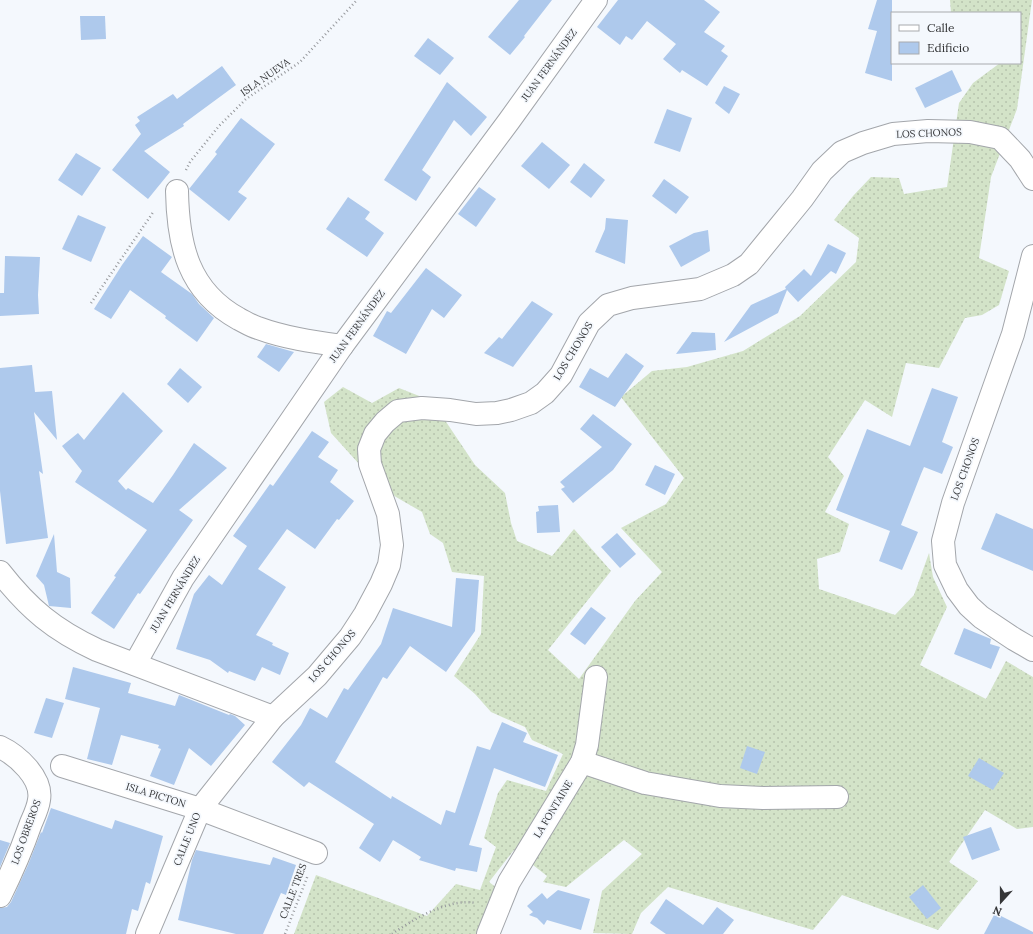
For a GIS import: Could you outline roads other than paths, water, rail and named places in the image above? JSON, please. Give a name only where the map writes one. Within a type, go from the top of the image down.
[{"type":"street","name":"JUAN FERNÁNDEZ","points":[[135,664],[183,578],[342,346],[509,121],[596,0]]},
{"type":"street","name":"LOS CHONOS","points":[[273,717],[316,676],[350,637],[366,614],[389,565],[392,544],[388,514],[370,464],[370,449],[375,434],[385,422],[398,411],[422,408],[476,414],[497,413],[531,404],[545,393],[561,375],[589,323],[608,304],[632,298],[700,289],[733,275],[749,264],[802,199],[822,171],[842,152],[864,143],[893,134],[928,131],[970,132],[1000,138],[1020,159],[1033,180]]},
{"type":"street","points":[[177,191],[178,228],[184,249],[194,276],[209,297],[227,312],[257,328],[295,339],[342,346]]},
{"type":"street","name":"LOS CHONOS","points":[[1033,256],[1013,334],[952,503],[943,541],[945,565],[956,590],[969,606],[981,617],[1033,650]]},
{"type":"street","points":[[0,572],[17,593],[46,620],[75,640],[97,650],[273,717]]},
{"type":"street","name":"LA FONTAINE","points":[[488,934],[509,882],[582,762],[587,745],[596,677]]},
{"type":"street","name":"CALLE UNO","points":[[147,934],[200,809],[273,717]]},
{"type":"street","name":"LOS OBREROS","points":[[0,896],[21,853],[40,799],[38,785],[29,770],[5,749]]},
{"type":"street","points":[[582,762],[644,783],[720,796],[763,798],[837,797]]},
{"type":"street","name":"ISLA PICTON","points":[[62,766],[200,809],[316,853]]}]
